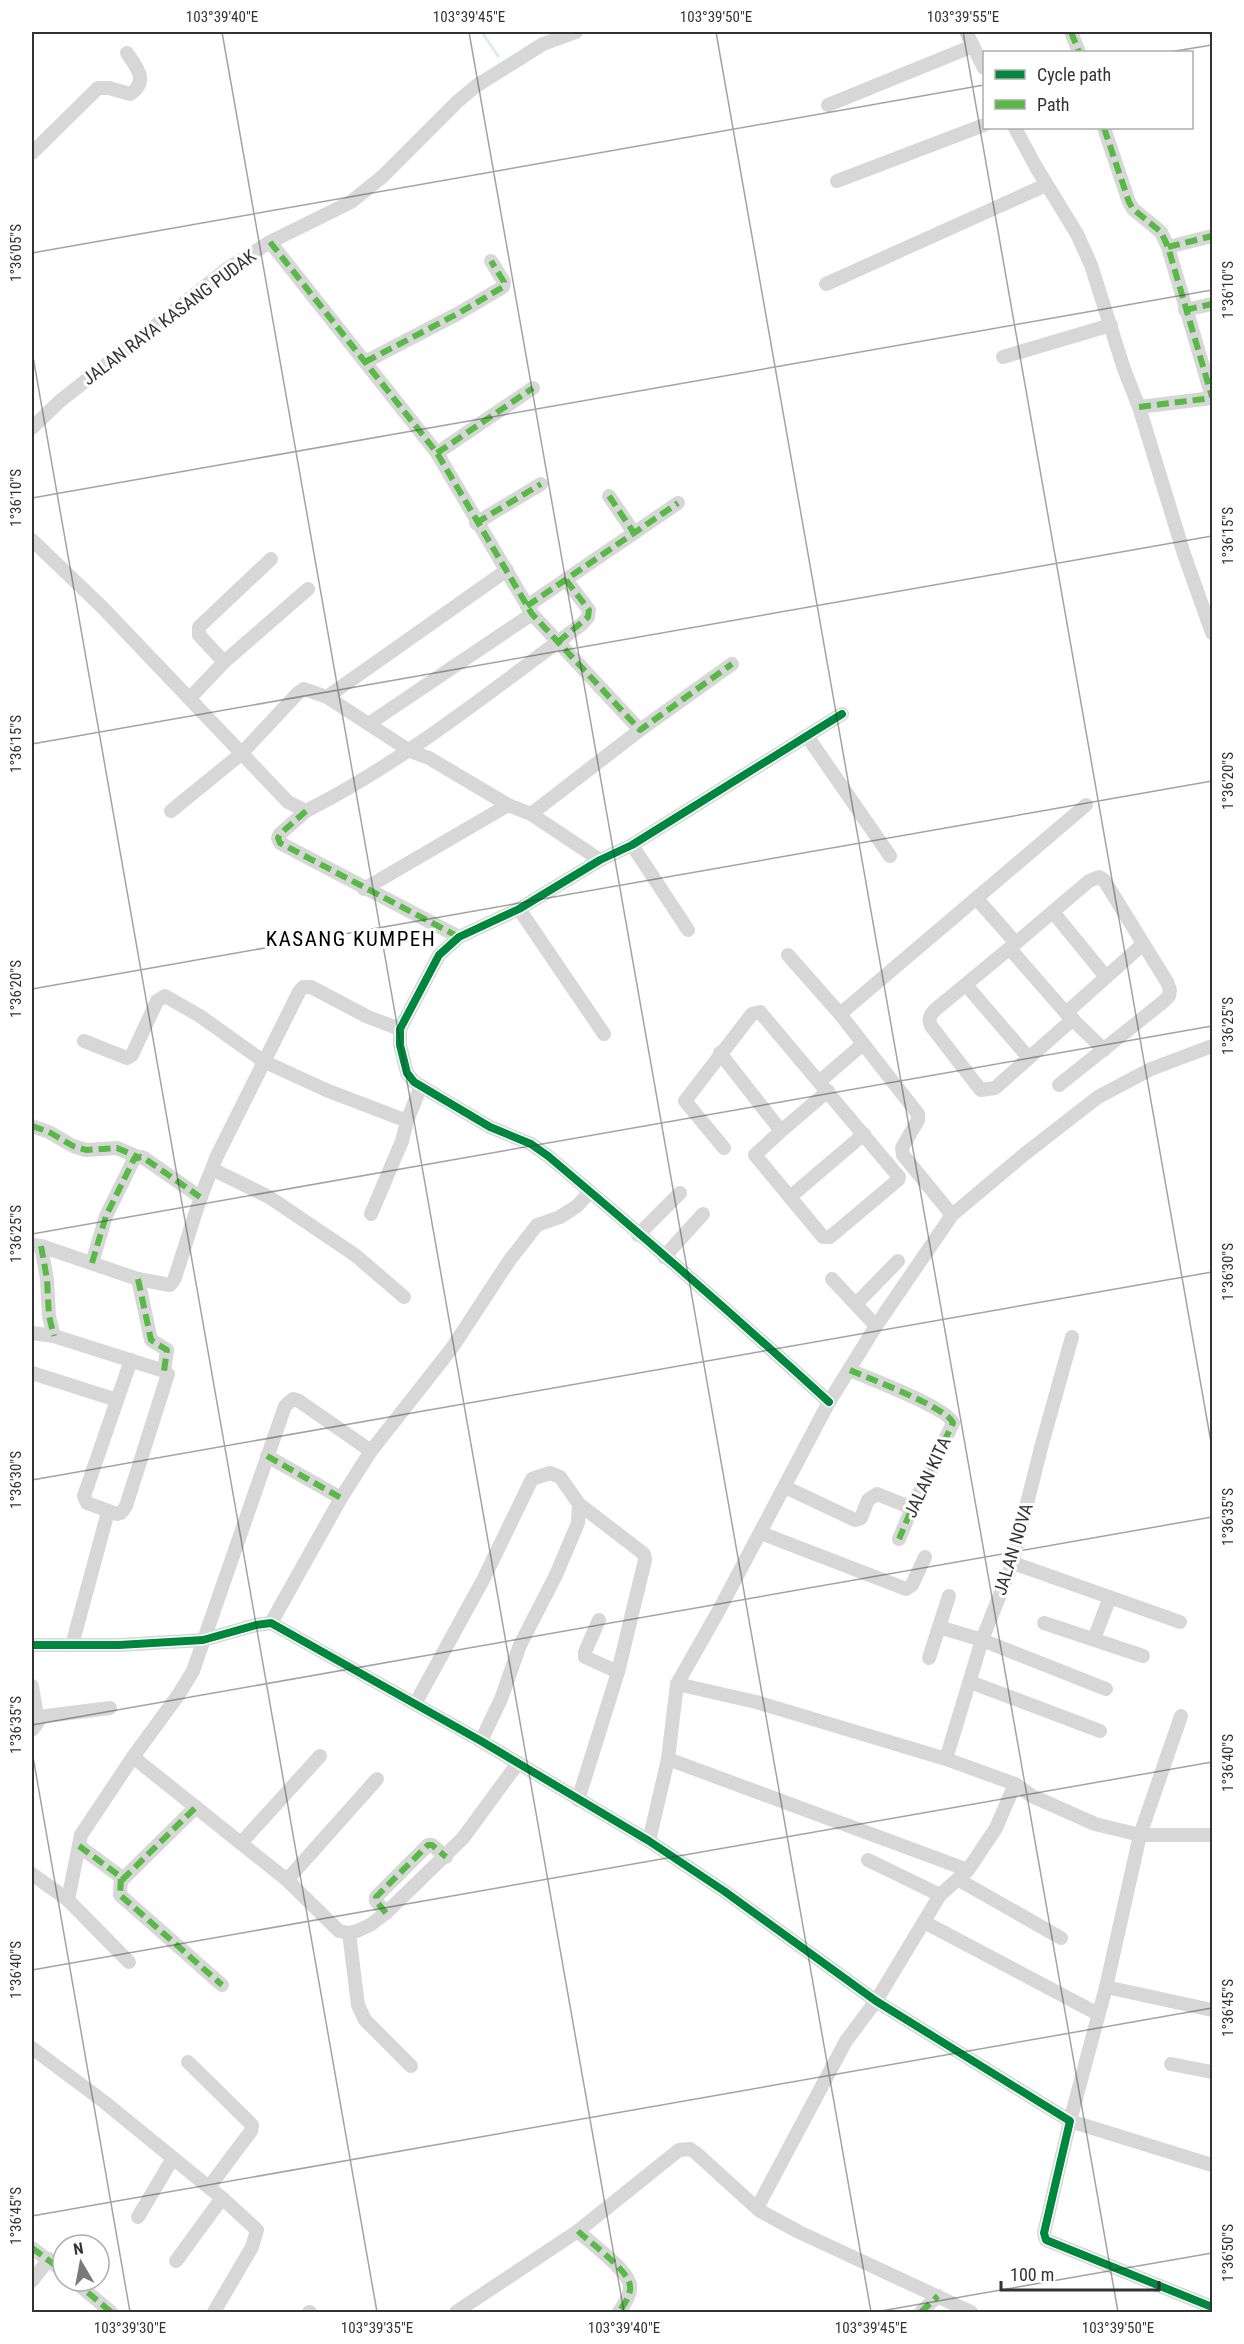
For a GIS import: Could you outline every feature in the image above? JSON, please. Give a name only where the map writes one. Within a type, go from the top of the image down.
[{"type":"street","name":"JALAN RAYA KASANG PUDAK","points":[[32,428],[60,400],[218,276],[270,242],[351,202],[383,176],[476,86],[543,44],[576,32]]},
{"type":"street","points":[[966,32],[983,66]]},
{"type":"street","points":[[1071,32],[1079,51]]},
{"type":"street","points":[[828,105],[973,46]]},
{"type":"street","points":[[32,153],[98,88],[109,88],[130,94],[137,89],[141,82],[141,73],[128,52]]},
{"type":"street","points":[[837,181],[983,125]]},
{"type":"street","points":[[1016,129],[1046,185],[1077,234],[1091,265],[1166,500],[1208,610],[1212,633]]},
{"type":"street","points":[[1104,129],[1129,202],[1133,209],[1161,232],[1168,247],[1212,398],[1138,407]]},
{"type":"street","points":[[826,284],[1046,185]]},
{"type":"street","points":[[1168,247],[1212,236]]},
{"type":"street","points":[[270,242],[436,453],[530,610],[640,730]]},
{"type":"street","points":[[365,362],[459,313],[503,287],[504,282],[491,261]]},
{"type":"street","points":[[1185,309],[1212,304]]},
{"type":"street","points":[[1003,357],[1111,325]]},
{"type":"street","points":[[436,453],[533,388]]},
{"type":"street","points":[[476,523],[541,484]]},
{"type":"street","points":[[609,496],[634,533]]},
{"type":"street","points":[[370,723],[530,610],[566,580],[678,503]]},
{"type":"street","points":[[32,540],[102,607],[288,802],[306,811]]},
{"type":"street","points":[[224,662],[199,635],[198,627],[271,559]]},
{"type":"street","points":[[327,698],[507,570]]},
{"type":"street","points":[[459,937],[364,889],[280,843],[278,838],[306,811],[334,797],[410,751],[582,624],[588,617],[589,610],[566,580]]},
{"type":"street","points":[[190,698],[224,662],[308,589]]},
{"type":"street","points":[[531,814],[640,730],[732,664]]},
{"type":"street","points":[[171,811],[241,754],[304,689],[327,698],[370,723],[410,751],[429,758],[508,805],[531,814],[600,860]]},
{"type":"street","points":[[829,1402],[719,1302],[531,1144],[490,1127],[414,1082],[407,1073],[400,1045],[400,1029],[434,960],[459,937],[519,909],[600,860],[632,845],[842,714]]},
{"type":"street","points":[[807,736],[890,856]]},
{"type":"street","points":[[364,889],[508,805]]},
{"type":"street","points":[[840,1014],[977,900],[1086,805]]},
{"type":"street","points":[[632,845],[688,930]]},
{"type":"street","points":[[1059,1085],[1169,996],[1170,990],[1167,982],[1142,945],[1104,880],[1099,877],[1089,880],[931,1014],[929,1021],[931,1026],[976,1084],[981,1089],[995,1088],[1106,977],[1142,945]]},
{"type":"street","points":[[977,900],[1069,1016],[1104,1050]]},
{"type":"street","points":[[519,909],[604,1034]]},
{"type":"street","points":[[1053,912],[1106,977]]},
{"type":"street","points":[[788,955],[840,1014],[918,1114],[918,1120],[902,1148],[903,1155],[952,1215]]},
{"type":"street","points":[[966,985],[1028,1057]]},
{"type":"street","points":[[36,1246],[138,1279],[170,1285],[174,1280],[200,1197],[216,1158],[263,1061],[303,987],[310,987],[368,1017],[400,1029]]},
{"type":"street","points":[[84,1041],[127,1058],[132,1055],[157,1001],[165,996],[200,1017],[263,1061],[326,1090],[406,1121]]},
{"type":"street","points":[[724,1148],[685,1101],[752,1014],[760,1012],[824,1086],[897,1174],[898,1180],[826,1239],[755,1155],[781,1131],[824,1086],[863,1044]]},
{"type":"street","points":[[650,1841],[668,1759],[677,1684],[761,1533],[829,1402],[876,1326],[952,1215],[1098,1097],[1151,1069],[1212,1046]]},
{"type":"street","points":[[720,1053],[781,1131]]},
{"type":"street","points":[[371,1214],[402,1141],[406,1121],[421,1086]]},
{"type":"street","points":[[32,1126],[86,1150],[117,1148],[144,1158],[200,1197]]},
{"type":"street","points":[[790,1197],[864,1134]]},
{"type":"street","points":[[92,1263],[106,1216],[134,1159],[138,1157]]},
{"type":"street","points":[[212,1169],[279,1203],[355,1255],[405,1297]]},
{"type":"street","points":[[271,1623],[341,1498],[371,1451],[452,1348],[509,1261],[537,1225],[560,1217],[577,1206],[590,1192]]},
{"type":"street","points":[[638,1235],[680,1193]]},
{"type":"street","points":[[664,1257],[703,1214]]},
{"type":"street","points":[[36,1246],[48,1279],[49,1316],[54,1336]]},
{"type":"street","points":[[856,1304],[898,1261]]},
{"type":"street","points":[[131,1360],[84,1496],[87,1503],[108,1512],[121,1513],[126,1506],[167,1376],[164,1371],[167,1350],[151,1340],[138,1279]]},
{"type":"street","points":[[832,1279],[876,1326]]},
{"type":"street","points":[[32,1332],[54,1336],[164,1371]]},
{"type":"street","name":"JALAN NOVA","points":[[946,1759],[981,1640],[1011,1567],[1072,1337]]},
{"type":"street","name":"JALAN KITA","points":[[850,1370],[939,1409],[952,1419],[953,1423],[899,1539]]},
{"type":"street","points":[[32,1373],[117,1400]]},
{"type":"street","points":[[68,1900],[81,1835],[193,1671],[285,1406],[294,1400],[299,1401],[371,1451]]},
{"type":"street","points":[[267,1456],[341,1498]]},
{"type":"street","points":[[415,1704],[483,1580],[532,1479],[550,1473],[560,1477],[579,1504],[644,1554],[643,1570],[618,1671],[578,1800]]},
{"type":"street","points":[[785,1487],[855,1520],[861,1518],[868,1500],[877,1494],[912,1508]]},
{"type":"street","points":[[481,1741],[501,1699],[520,1645],[556,1575],[578,1523],[579,1504]]},
{"type":"street","points":[[72,1645],[108,1512]]},
{"type":"street","points":[[761,1533],[906,1589],[912,1586],[925,1557]]},
{"type":"street","points":[[1011,1567],[1016,1564],[1180,1622]]},
{"type":"street","points":[[929,1658],[949,1596]]},
{"type":"street","points":[[1094,1639],[1110,1597]]},
{"type":"street","points":[[599,1620],[585,1657],[618,1671]]},
{"type":"street","points":[[32,1645],[119,1645],[203,1640],[231,1631],[271,1623],[481,1741],[650,1841],[724,1891],[876,2001],[1070,2121],[1212,2165]]},
{"type":"street","points":[[1044,1623],[1143,1656]]},
{"type":"street","points":[[939,1627],[981,1640],[1106,1689]]},
{"type":"street","points":[[970,1682],[1100,1731]]},
{"type":"street","points":[[677,1684],[756,1702],[946,1759],[1015,1784],[1032,1796],[1095,1824],[1140,1835],[1212,1835]]},
{"type":"street","points":[[32,1686],[35,1724],[110,1708]]},
{"type":"street","points":[[1181,1716],[1140,1835],[1106,1987],[1070,2121],[1044,2233],[1046,2240],[1212,2307]]},
{"type":"street","points":[[133,1756],[287,1880],[339,1931],[349,1933],[370,1925],[386,1913],[446,1857],[463,1838],[518,1764]]},
{"type":"street","points":[[241,1843],[246,1834],[320,1756]]},
{"type":"street","points":[[668,1759],[964,1875],[1061,1938]]},
{"type":"street","points":[[287,1880],[377,1779]]},
{"type":"street","points":[[757,2208],[846,2041],[876,2001],[940,1895],[964,1875],[996,1828],[1015,1784]]},
{"type":"street","points":[[196,1807],[122,1880],[118,1891],[222,1985]]},
{"type":"street","points":[[386,1913],[376,1901],[376,1897],[428,1845],[432,1845],[446,1857]]},
{"type":"street","points":[[79,1846],[122,1880]]},
{"type":"street","points":[[868,1860],[940,1895]]},
{"type":"street","points":[[32,1874],[68,1900],[129,1962]]},
{"type":"street","points":[[924,1922],[1042,1986],[1098,2013]]},
{"type":"street","points":[[349,1933],[358,2005],[365,2020],[411,2066]]},
{"type":"street","points":[[1106,1987],[1212,2010]]},
{"type":"street","points":[[32,2048],[103,2101],[258,2230],[252,2247],[214,2313]]},
{"type":"street","points":[[188,2062],[252,2125],[251,2131],[209,2187]]},
{"type":"street","points":[[1171,2064],[1212,2072]]},
{"type":"street","points":[[456,2313],[578,2231],[679,2150],[690,2149],[757,2208],[799,2232],[971,2313]]},
{"type":"street","points":[[138,2217],[173,2158]]},
{"type":"street","points":[[176,2261],[222,2198]]},
{"type":"street","points":[[578,2231],[627,2275],[630,2287],[629,2297],[619,2313]]},
{"type":"street","points":[[32,2248],[49,2259],[32,2281]]},
{"type":"street","points":[[88,2293],[111,2313]]},
{"type":"street","points":[[921,2313],[938,2296]]},
{"type":"waterway","points":[[482,32],[498,56]]},
{"type":"marked path","points":[[1071,32],[1079,51]]},
{"type":"marked path","points":[[1104,129],[1129,202],[1133,209],[1161,232],[1168,247],[1212,397]]},
{"type":"marked path","points":[[1168,247],[1212,236]]},
{"type":"marked path","points":[[270,242],[437,453],[532,614],[640,730],[732,664]]},
{"type":"marked path","points":[[365,362],[459,313],[503,287],[504,282],[491,261]]},
{"type":"marked path","points":[[1185,310],[1212,304]]},
{"type":"marked path","points":[[437,453],[533,388]]},
{"type":"marked path","points":[[1139,407],[1212,398]]},
{"type":"marked path","points":[[476,523],[541,484]]},
{"type":"marked path","points":[[609,496],[634,533]]},
{"type":"marked path","points":[[527,606],[678,503]]},
{"type":"marked path","points":[[558,642],[588,617],[589,610],[566,580]]},
{"type":"marked path","points":[[306,811],[280,834],[278,838],[280,843],[459,937]]},
{"type":"marked path","points":[[32,1126],[86,1150],[117,1148],[138,1157]]},
{"type":"marked path","points":[[92,1263],[106,1216],[134,1159],[144,1158],[200,1197]]},
{"type":"marked path","points":[[41,1246],[47,1279],[49,1316],[54,1336]]},
{"type":"marked path","points":[[138,1279],[151,1340],[167,1350],[164,1371]]},
{"type":"marked path","points":[[850,1370],[937,1409],[948,1416],[953,1423],[899,1539]]},
{"type":"marked path","points":[[267,1456],[341,1498]]},
{"type":"marked path","points":[[122,1880],[196,1807]]},
{"type":"marked path","points":[[386,1913],[376,1901],[376,1897],[428,1845],[432,1845],[446,1857]]},
{"type":"marked path","points":[[79,1846],[121,1877],[120,1895],[222,1985]]},
{"type":"marked path","points":[[578,2231],[616,2265],[628,2280],[629,2293],[619,2312]]},
{"type":"marked path","points":[[32,2248],[51,2262]]},
{"type":"marked path","points":[[88,2293],[111,2312]]},
{"type":"marked path","points":[[921,2312],[938,2296]]},
{"type":"cycle path","points":[[829,1402],[760,1339],[548,1156],[531,1144],[490,1127],[414,1082],[407,1073],[400,1045],[400,1029],[439,955],[459,937],[519,909],[600,860],[632,845],[842,714]]},
{"type":"cycle path","points":[[32,1645],[119,1645],[203,1640],[271,1623],[481,1741],[649,1841],[724,1891],[876,2001],[1070,2121],[1044,2233],[1046,2240],[1212,2307]]},
{"type":"district","name":"KASANG KUMPEH","points":[[351,939]]}]
